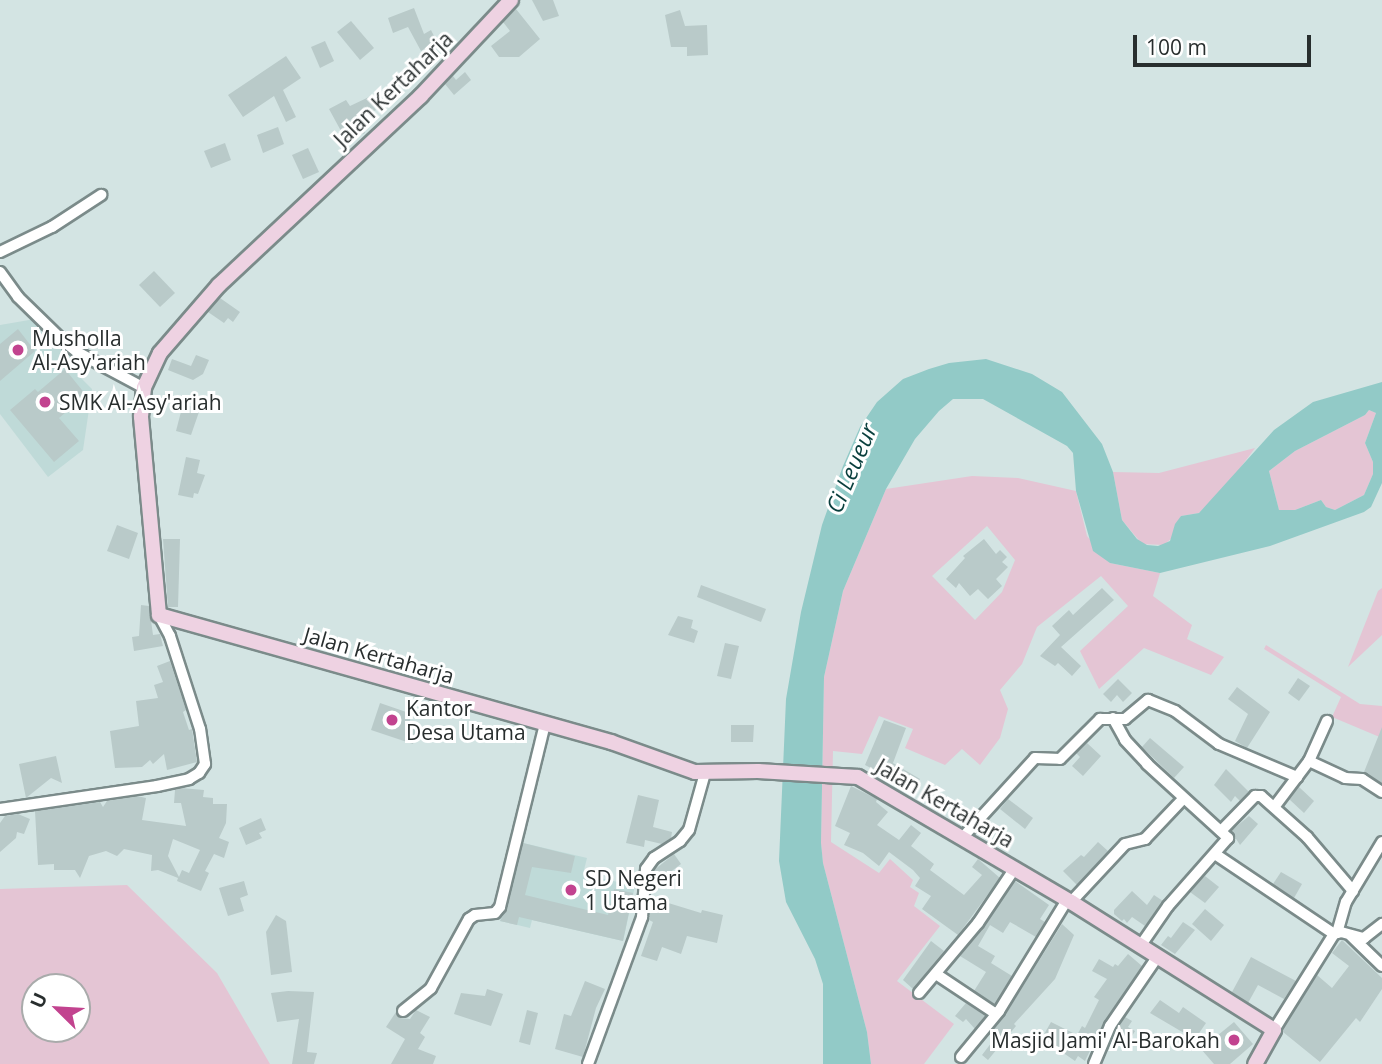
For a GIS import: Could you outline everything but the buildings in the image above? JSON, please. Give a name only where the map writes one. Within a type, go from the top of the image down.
[{"type":"street","name":"Jalan Kertaharja","points":[[511,0],[421,96],[219,285],[171,337],[155,362],[144,388],[141,417],[159,615],[611,741],[705,773],[758,771],[844,774],[872,783],[1069,901],[1274,1030]]},
{"type":"street","points":[[0,252],[52,227],[101,195]]},
{"type":"street","points":[[0,272],[18,297],[77,352],[144,388]]},
{"type":"street","points":[[0,809],[157,786],[189,779],[199,773],[205,764],[200,729],[170,636],[159,615]]},
{"type":"street","points":[[962,838],[1035,758],[1061,758],[1097,721],[1125,719],[1146,701],[1175,711],[1219,744],[1297,777]]},
{"type":"street","points":[[1113,718],[1127,743],[1228,839],[1170,904],[1141,946]]},
{"type":"street","points":[[1275,806],[1309,761],[1327,722]]},
{"type":"street","points":[[403,1010],[433,985],[469,919],[475,915],[495,913],[502,905],[545,724]]},
{"type":"street","points":[[1309,761],[1345,778],[1363,780],[1382,792]]},
{"type":"street","points":[[588,1064],[642,916],[646,869],[654,859],[680,841],[689,830],[705,773]]},
{"type":"street","points":[[1221,831],[1257,795],[1275,806],[1353,891]]},
{"type":"street","points":[[961,1057],[996,1014],[1069,901],[1125,844],[1145,839],[1183,799]]},
{"type":"street","points":[[1255,1064],[1336,934],[1338,923],[1353,891],[1382,842]]},
{"type":"street","points":[[1215,854],[1336,934],[1364,938],[1382,924]]},
{"type":"street","points":[[919,993],[986,912],[1015,868]]},
{"type":"street","points":[[1351,935],[1382,966]]},
{"type":"street","points":[[1094,1064],[1110,1026],[1158,956]]},
{"type":"street","points":[[936,974],[996,1014]]},
{"type":"shaded area","name":"SMK Al-Asy'ariah","points":[[35,319],[87,363],[77,374],[92,389],[83,450],[48,477],[0,414],[0,325]]},
{"type":"shaded area","points":[[1369,410],[1376,413],[1365,443],[1373,462],[1373,474],[1364,495],[1335,510],[1326,507],[1321,500],[1295,510],[1279,510],[1269,471],[1295,451],[1365,415]]},
{"type":"shaded area","points":[[1255,448],[1229,483],[1199,513],[1181,516],[1173,537],[1164,545],[1142,544],[1122,520],[1113,472],[1159,473]]},
{"type":"shaded area","points":[[972,476],[1018,478],[1076,491],[1087,536],[1110,563],[1160,573],[1153,596],[1192,625],[1187,639],[1224,657],[1211,675],[1144,648],[1099,689],[1080,651],[1128,606],[1101,576],[1037,627],[1022,664],[1000,690],[1008,709],[1000,738],[980,765],[962,749],[945,765],[905,748],[913,729],[879,716],[862,754],[833,751],[831,842],[879,873],[890,859],[913,880],[910,887],[919,893],[914,906],[940,926],[897,981],[954,1024],[924,1064],[871,1064],[867,1032],[823,863],[821,843],[824,677],[843,591],[886,489]],"holes":[[[987,526],[1015,560],[1002,592],[975,620],[932,576]]]},
{"type":"shaded area","points":[[1382,588],[1382,635],[1348,667],[1378,591]]},
{"type":"shaded area","points":[[1266,645],[1360,704],[1382,706],[1382,738],[1332,717],[1341,697],[1264,649]]},
{"type":"shaded area","name":"SD Negeri 1 Utama","points":[[519,842],[587,858],[583,874],[635,886],[623,941],[532,920],[530,928],[500,921]]},
{"type":"shaded area","points":[[127,885],[217,973],[270,1064],[0,1064],[0,889]]},
{"type":"water","name":"Ci Leueur","points":[[986,359],[1032,374],[1062,392],[1102,444],[1113,472],[1122,520],[1137,539],[1147,545],[1158,546],[1170,541],[1175,524],[1181,516],[1199,513],[1274,430],[1313,402],[1382,382],[1382,483],[1371,507],[1364,512],[1270,546],[1160,573],[1110,563],[1093,551],[1076,491],[1073,453],[1067,446],[983,399],[953,399],[939,411],[915,439],[886,489],[843,591],[824,677],[821,843],[823,863],[867,1032],[871,1064],[823,1064],[823,984],[815,959],[786,902],[779,861],[786,699],[801,612],[822,525],[860,427],[877,402],[903,379],[949,363]],"holes":[[[1369,410],[1376,413],[1365,443],[1373,462],[1373,474],[1364,495],[1335,510],[1326,507],[1321,500],[1295,510],[1279,510],[1269,471],[1295,451],[1365,415]]]},
{"type":"place","name":"Musholla Al-Asy'ariah","points":[[18,350]]},
{"type":"place","name":"SMK Al-Asy'ariah","points":[[45,402]]},
{"type":"place","name":"Kantor Desa Utama","points":[[392,720]]},
{"type":"place","name":"SD Negeri 1 Utama","points":[[571,890]]},
{"type":"place","name":"Masjid Jami' Al-Barokah","points":[[1234,1040]]}]
